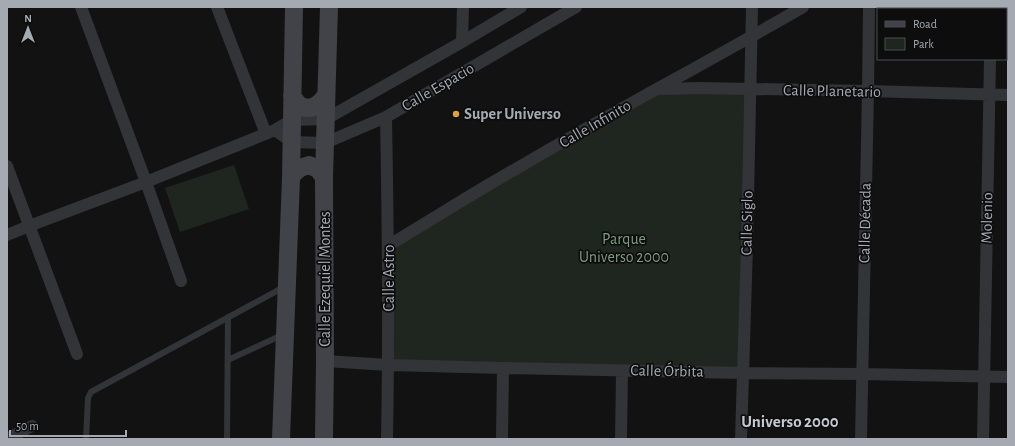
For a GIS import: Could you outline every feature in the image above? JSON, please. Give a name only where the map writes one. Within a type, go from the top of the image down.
[{"type":"main road","points":[[281,439],[291,178],[294,7]]},
{"type":"main road","name":"Calle Ezequiel Montes","points":[[324,439],[324,177],[329,7]]},
{"type":"main road","points":[[292,96],[297,104],[306,108],[315,107],[322,102],[326,95]]},
{"type":"main road","points":[[291,178],[300,168],[309,165],[318,169],[324,177]]},
{"type":"street","points":[[81,7],[181,281]]},
{"type":"street","points":[[218,7],[270,132],[292,142]]},
{"type":"street","points":[[462,42],[463,7]]},
{"type":"street","name":"Calle Espacio","points":[[292,120],[326,119],[521,7]]},
{"type":"street","name":"Calle Espacio","points":[[292,142],[325,142],[386,117],[576,7]]},
{"type":"street","name":"Calle Siglo","points":[[741,439],[752,7]]},
{"type":"street","name":"Calle Infinito","points":[[389,245],[520,166],[803,7]]},
{"type":"street","name":"Calle Década","points":[[861,439],[869,7]]},
{"type":"street","name":"Molenio","points":[[983,439],[990,60]]},
{"type":"street","name":"Calle Planetario","points":[[655,89],[700,88],[1008,95]]},
{"type":"street","name":"Calle Astro","points":[[386,117],[389,245],[389,365],[387,439]]},
{"type":"street","points":[[7,235],[146,182],[270,132],[292,120]]},
{"type":"street","points":[[7,166],[77,354]]},
{"type":"street","name":"Calle Órbita","points":[[325,361],[389,365],[622,371],[1008,377]]},
{"type":"street","points":[[502,439],[503,368]]},
{"type":"street","points":[[621,439],[622,371]]},
{"type":"street","points":[[8,439],[32,426]]},
{"type":"lane","points":[[86,439],[88,398],[91,392],[287,286]]},
{"type":"lane","points":[[227,439],[228,317]]},
{"type":"lane","points":[[228,360],[285,334]]},
{"type":"green space","name":"Parque Universo 2000","points":[[655,89],[750,89],[742,373],[389,365],[389,245]]},
{"type":"green space","points":[[234,165],[249,209],[180,232],[165,188]]},
{"type":"place","name":"Super Universo","points":[[456,114]]},
{"type":"district","name":"Universo 2000","points":[[790,421]]}]
